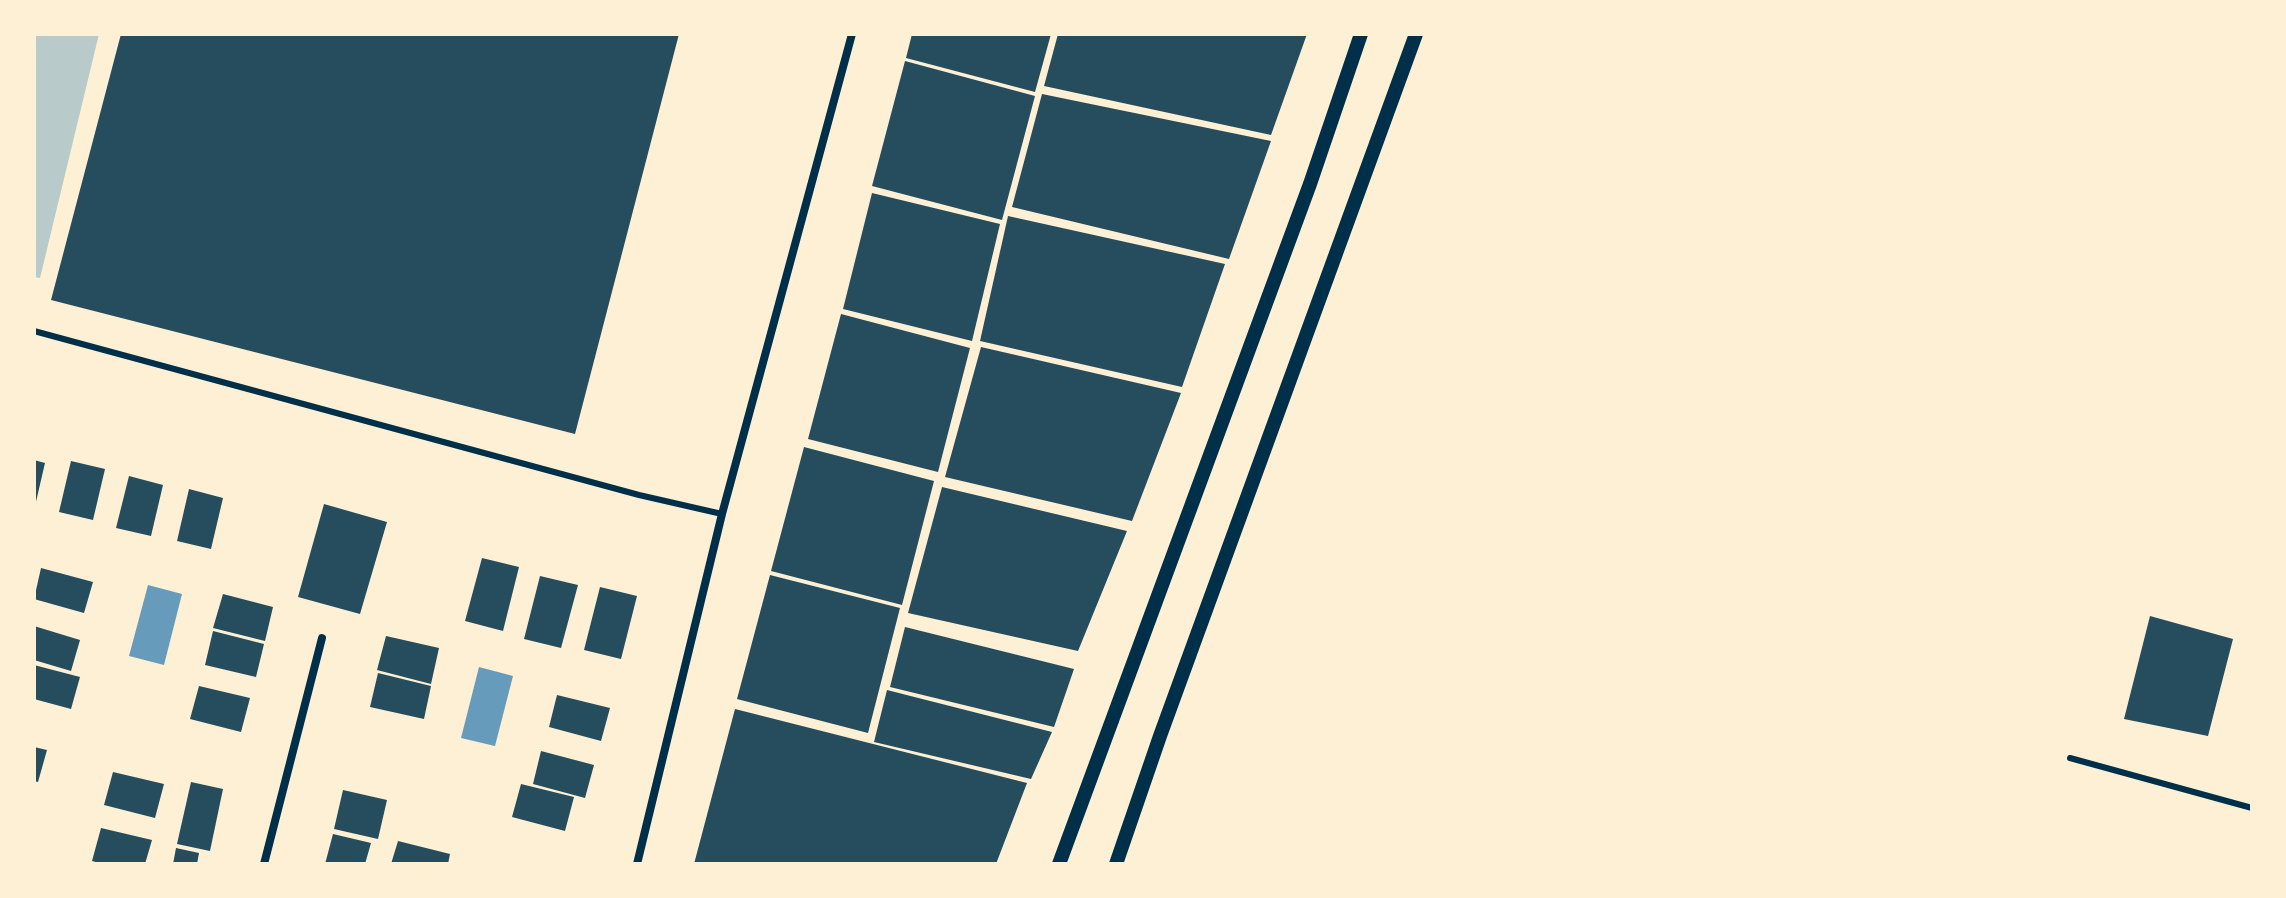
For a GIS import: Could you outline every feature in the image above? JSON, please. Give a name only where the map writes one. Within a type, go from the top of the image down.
[{"type":"street","points":[[637,864],[722,514],[852,34]]},
{"type":"street","points":[[1059,864],[1310,184],[1361,34]]},
{"type":"street","points":[[1116,864],[1416,34]]},
{"type":"street","points":[[264,864],[322,638]]},
{"type":"lane","points":[[34,331],[639,495],[722,514]]},
{"type":"lane","points":[[2070,758],[2252,808]]},
{"type":"shaded area","points":[[34,34],[99,34],[40,278],[34,277]]},
{"type":"water","points":[[148,585],[182,594],[164,665],[129,656]]},
{"type":"water","points":[[479,667],[513,676],[495,746],[461,738]]},
{"type":"building","points":[[121,34],[679,34],[575,434],[51,300]]},
{"type":"building","points":[[912,34],[1051,34],[1035,92],[906,58]]},
{"type":"building","points":[[1058,34],[1307,34],[1271,135],[1044,86]]},
{"type":"building","points":[[905,61],[1035,96],[1002,220],[872,186]]},
{"type":"building","points":[[1042,94],[1271,141],[1229,259],[1012,207]]},
{"type":"building","points":[[872,193],[1000,224],[972,341],[843,309]]},
{"type":"building","points":[[1008,216],[1225,264],[1182,387],[980,341]]},
{"type":"building","points":[[841,314],[970,348],[938,472],[808,439]]},
{"type":"building","points":[[981,347],[1181,393],[1132,521],[945,477]]},
{"type":"building","points":[[804,447],[934,481],[902,605],[771,571]]},
{"type":"building","points":[[34,460],[45,463],[35,506],[34,506]]},
{"type":"building","points":[[71,461],[105,469],[93,520],[59,512]]},
{"type":"building","points":[[129,476],[163,485],[151,536],[116,528]]},
{"type":"building","points":[[942,487],[1127,531],[1078,651],[908,613]]},
{"type":"building","points":[[189,489],[223,498],[211,549],[177,541]]},
{"type":"building","points":[[324,504],[387,522],[360,614],[298,597]]},
{"type":"building","points":[[482,558],[519,567],[503,631],[465,621]]},
{"type":"building","points":[[41,568],[93,582],[84,613],[34,599]]},
{"type":"building","points":[[770,575],[900,608],[868,733],[737,699]]},
{"type":"building","points":[[540,576],[578,585],[561,648],[524,639]]},
{"type":"building","points":[[600,587],[637,596],[621,659],[584,650]]},
{"type":"building","points":[[223,594],[273,607],[265,641],[213,628]]},
{"type":"building","points":[[2150,616],[2233,639],[2208,736],[2124,719]]},
{"type":"building","points":[[34,626],[80,640],[71,671],[34,660]]},
{"type":"building","points":[[905,627],[1074,669],[1054,727],[890,687]]},
{"type":"building","points":[[213,631],[264,644],[256,677],[205,665]]},
{"type":"building","points":[[386,636],[439,648],[431,684],[377,670]]},
{"type":"building","points":[[34,665],[80,677],[71,709],[34,699]]},
{"type":"building","points":[[378,673],[431,686],[424,719],[370,707]]},
{"type":"building","points":[[199,686],[250,698],[241,732],[190,719]]},
{"type":"building","points":[[887,690],[1052,732],[1031,779],[874,742]]},
{"type":"building","points":[[557,695],[610,708],[601,741],[549,727]]},
{"type":"building","points":[[735,709],[1027,783],[996,864],[694,864]]},
{"type":"building","points":[[34,747],[47,750],[38,782],[34,781]]},
{"type":"building","points":[[541,751],[594,765],[585,798],[533,784]]},
{"type":"building","points":[[113,772],[164,784],[155,818],[104,805]]},
{"type":"building","points":[[191,782],[223,789],[210,851],[177,844]]},
{"type":"building","points":[[521,784],[574,797],[565,831],[512,817]]},
{"type":"building","points":[[343,790],[387,800],[378,839],[334,829]]},
{"type":"building","points":[[101,828],[152,840],[145,864],[92,861]]},
{"type":"building","points":[[333,834],[371,843],[365,864],[325,864]]},
{"type":"building","points":[[398,841],[450,854],[448,864],[391,864]]},
{"type":"building","points":[[176,848],[199,853],[197,864],[173,864]]}]
